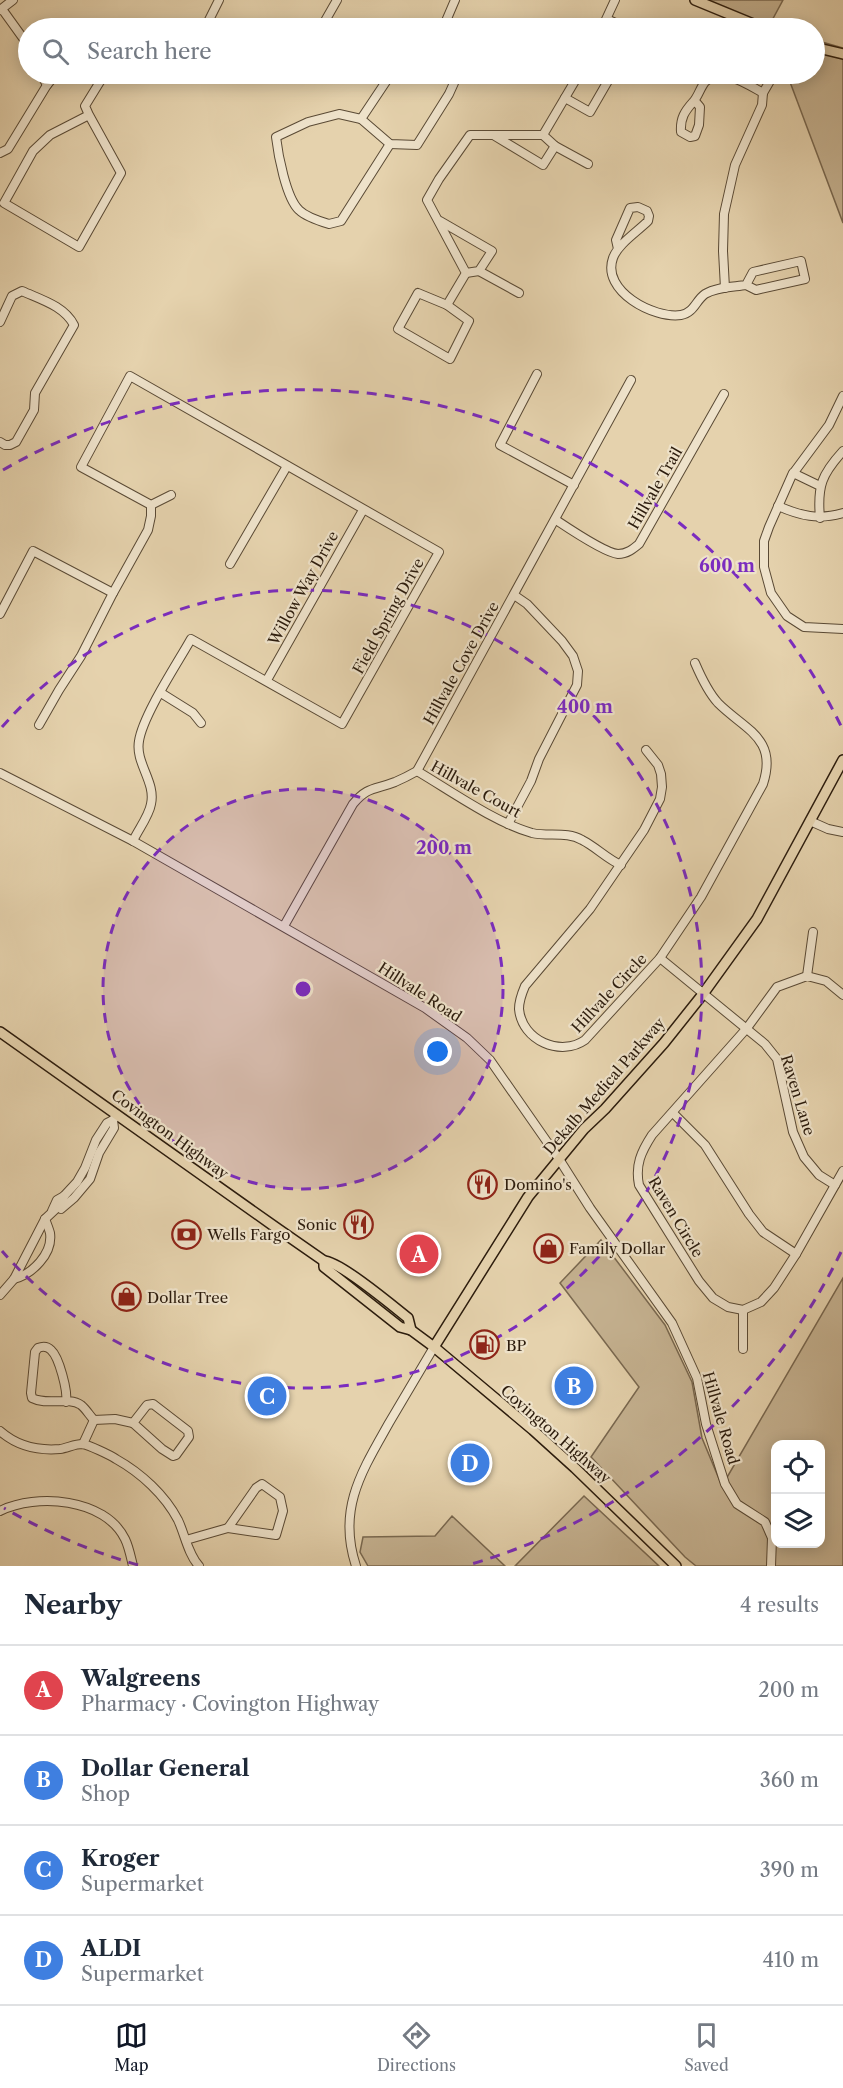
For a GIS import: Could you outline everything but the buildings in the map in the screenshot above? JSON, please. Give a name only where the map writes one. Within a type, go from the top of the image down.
[{"type":"main road","points":[[695,0],[739,18]]},
{"type":"main road","points":[[825,50],[843,54]]},
{"type":"main road","name":"Dekalb Medical Parkway","points":[[434,1347],[528,1197],[584,1129],[664,1043],[703,994],[757,919],[843,760]]},
{"type":"main road","name":"Covington Highway","points":[[0,1032],[115,1117],[324,1261],[324,1267],[400,1327],[411,1330],[434,1347],[575,1468],[676,1566]]},
{"type":"street","points":[[13,0],[1,9],[18,32]]},
{"type":"street","points":[[210,18],[219,0]]},
{"type":"street","points":[[327,18],[337,0]]},
{"type":"street","points":[[448,18],[455,0]]},
{"type":"street","points":[[607,18],[615,0]]},
{"type":"street","points":[[89,115],[50,135],[33,151],[4,203],[79,247],[121,173],[85,106],[99,84]]},
{"type":"street","points":[[361,119],[384,84]]},
{"type":"street","points":[[390,144],[341,221],[329,224],[297,209],[280,163],[276,137],[308,122],[339,114],[361,119],[390,144],[417,145],[453,84]]},
{"type":"street","points":[[543,135],[573,84]]},
{"type":"street","points":[[565,98],[590,112],[606,84]]},
{"type":"street","points":[[695,101],[705,84]]},
{"type":"street","points":[[745,84],[763,93]]},
{"type":"street","points":[[725,288],[724,214],[735,165],[762,105],[763,93],[768,84]]},
{"type":"street","points":[[0,153],[8,149],[47,85]]},
{"type":"street","points":[[466,273],[428,200],[439,179],[470,135],[543,135],[555,146],[588,164]]},
{"type":"street","points":[[494,135],[543,165],[555,146]]},
{"type":"street","points":[[618,249],[616,240],[630,208],[638,207],[647,211],[648,221],[613,256],[611,276],[623,293],[647,309],[672,316],[685,315],[704,295],[725,288],[746,285],[756,290],[805,279],[801,261],[753,272],[746,285]]},
{"type":"street","points":[[438,220],[492,251],[479,271]]},
{"type":"street","points":[[466,273],[479,271],[519,292]]},
{"type":"street","points":[[447,305],[466,273]]},
{"type":"street","points":[[0,322],[12,296],[22,291],[60,308],[69,316],[74,325],[35,393],[34,410],[16,442],[10,445],[0,442]]},
{"type":"street","points":[[418,293],[447,305],[469,321],[450,359],[398,329],[418,293]]},
{"type":"street","points":[[537,374],[500,445],[574,485]]},
{"type":"street","name":"Field Spring Drive","points":[[133,841],[151,803],[150,786],[141,764],[138,743],[142,726],[191,639],[342,724],[439,552],[130,376],[81,468],[151,506]]},
{"type":"street","name":"Hillvale Cove Drive","points":[[417,771],[631,380]]},
{"type":"street","name":"Hillvale Trail","points":[[555,520],[617,554],[630,552],[639,544],[724,394]]},
{"type":"street","points":[[843,396],[829,425],[793,473],[764,541],[764,567],[771,593],[787,616],[795,623],[812,628],[843,629]]},
{"type":"street","points":[[820,518],[820,486],[825,473],[843,451]]},
{"type":"street","points":[[230,564],[286,466]]},
{"type":"street","points":[[793,473],[820,486]]},
{"type":"street","points":[[39,725],[86,649],[112,593],[148,530],[151,506],[171,495]]},
{"type":"street","points":[[778,506],[801,515],[820,518],[843,513]]},
{"type":"street","name":"Willow Way Drive","points":[[267,680],[363,510]]},
{"type":"street","points":[[0,614],[33,551],[112,593]]},
{"type":"street","points":[[508,824],[577,685],[578,671],[573,656],[562,641],[527,604],[514,595]]},
{"type":"street","name":"Hillvale Circle","points":[[646,750],[658,765],[661,774],[660,799],[621,866],[590,909],[525,986],[520,999],[519,1010],[527,1029],[537,1039],[557,1048],[577,1046],[604,1021],[660,958],[713,877],[763,784],[768,758],[763,744],[755,733],[719,703],[701,677],[695,663]]},
{"type":"street","points":[[161,693],[193,713],[201,723]]},
{"type":"street","points":[[284,926],[352,804],[371,788],[394,782],[417,771]]},
{"type":"street","name":"Hillvale Court","points":[[417,771],[508,824],[534,834],[567,835],[581,839],[621,866]]},
{"type":"street","name":"Hillvale Road","points":[[0,773],[133,841],[425,1008],[467,1038],[490,1060],[590,1208],[672,1323],[697,1378],[706,1424],[725,1484],[737,1504],[765,1522],[772,1538],[771,1566]]},
{"type":"street","points":[[810,821],[828,829],[843,832]]},
{"type":"street","points":[[813,932],[807,976],[826,981],[843,995]]},
{"type":"street","name":"Raven Lane","points":[[660,958],[747,1028],[765,1044],[777,1059],[793,1132],[804,1157],[819,1175],[835,1185]]},
{"type":"street","name":"Raven Circle","points":[[743,1310],[712,1298],[639,1185],[636,1173],[640,1155],[652,1135],[747,1028],[777,987],[807,976]]},
{"type":"street","points":[[672,1113],[705,1145],[763,1232],[796,1254]]},
{"type":"street","points":[[0,1295],[14,1279],[57,1200],[69,1195],[81,1176],[96,1140],[107,1123],[115,1117]]},
{"type":"street","points":[[743,1349],[743,1310],[761,1302],[774,1288],[843,1171]]},
{"type":"street","points":[[14,1279],[28,1272],[47,1252],[50,1232],[45,1219]]},
{"type":"street","name":"Dekalb Medical Parkway","points":[[356,1566],[351,1550],[349,1530],[356,1484],[434,1347]]},
{"type":"street","points":[[66,1402],[65,1385],[54,1352],[48,1348],[38,1348],[35,1352],[31,1393],[33,1398],[38,1401],[81,1405],[94,1420]]},
{"type":"street","points":[[94,1420],[115,1419],[133,1423],[173,1456],[183,1448],[189,1437],[189,1431],[153,1404],[147,1405],[133,1423]]},
{"type":"street","points":[[82,1444],[94,1420]]},
{"type":"street","points":[[0,1431],[22,1446],[58,1449],[82,1444],[116,1459],[150,1484],[166,1500],[199,1566]]},
{"type":"street","points":[[186,1540],[228,1528],[276,1534],[283,1511],[280,1497],[262,1484],[256,1488],[228,1528]]},
{"type":"street","points":[[0,1511],[14,1504],[55,1501],[91,1509],[110,1521],[125,1539],[133,1566]]},
{"type":"shaded area","points":[[707,0],[783,0],[773,18],[750,18]]},
{"type":"shaded area","points":[[825,43],[843,48],[843,223],[791,84],[825,84]]},
{"type":"shaded area","points":[[601,1240],[665,1325],[692,1382],[702,1438],[722,1486],[843,1278],[843,1566],[696,1566],[685,1557],[591,1457],[639,1387],[560,1283]]},
{"type":"shaded area","points":[[584,1496],[659,1566],[515,1566]]},
{"type":"shaded area","points":[[452,1516],[505,1566],[368,1566],[360,1552],[363,1537],[435,1536]]},
{"type":"place","name":"Domino's","points":[[483,1184]]},
{"type":"place","name":"Sonic","points":[[358,1224]]},
{"type":"place","name":"Wells Fargo","points":[[186,1234]]},
{"type":"place","name":"Family Dollar","points":[[548,1248]]},
{"type":"place","name":"Walgreens","points":[[419,1254]]},
{"type":"place","name":"Dollar Tree","points":[[126,1297]]},
{"type":"place","name":"BP","points":[[485,1345]]},
{"type":"place","name":"Dollar General","points":[[574,1386]]},
{"type":"place","name":"Kroger","points":[[267,1396]]},
{"type":"place","name":"ALDI","points":[[470,1463]]}]
